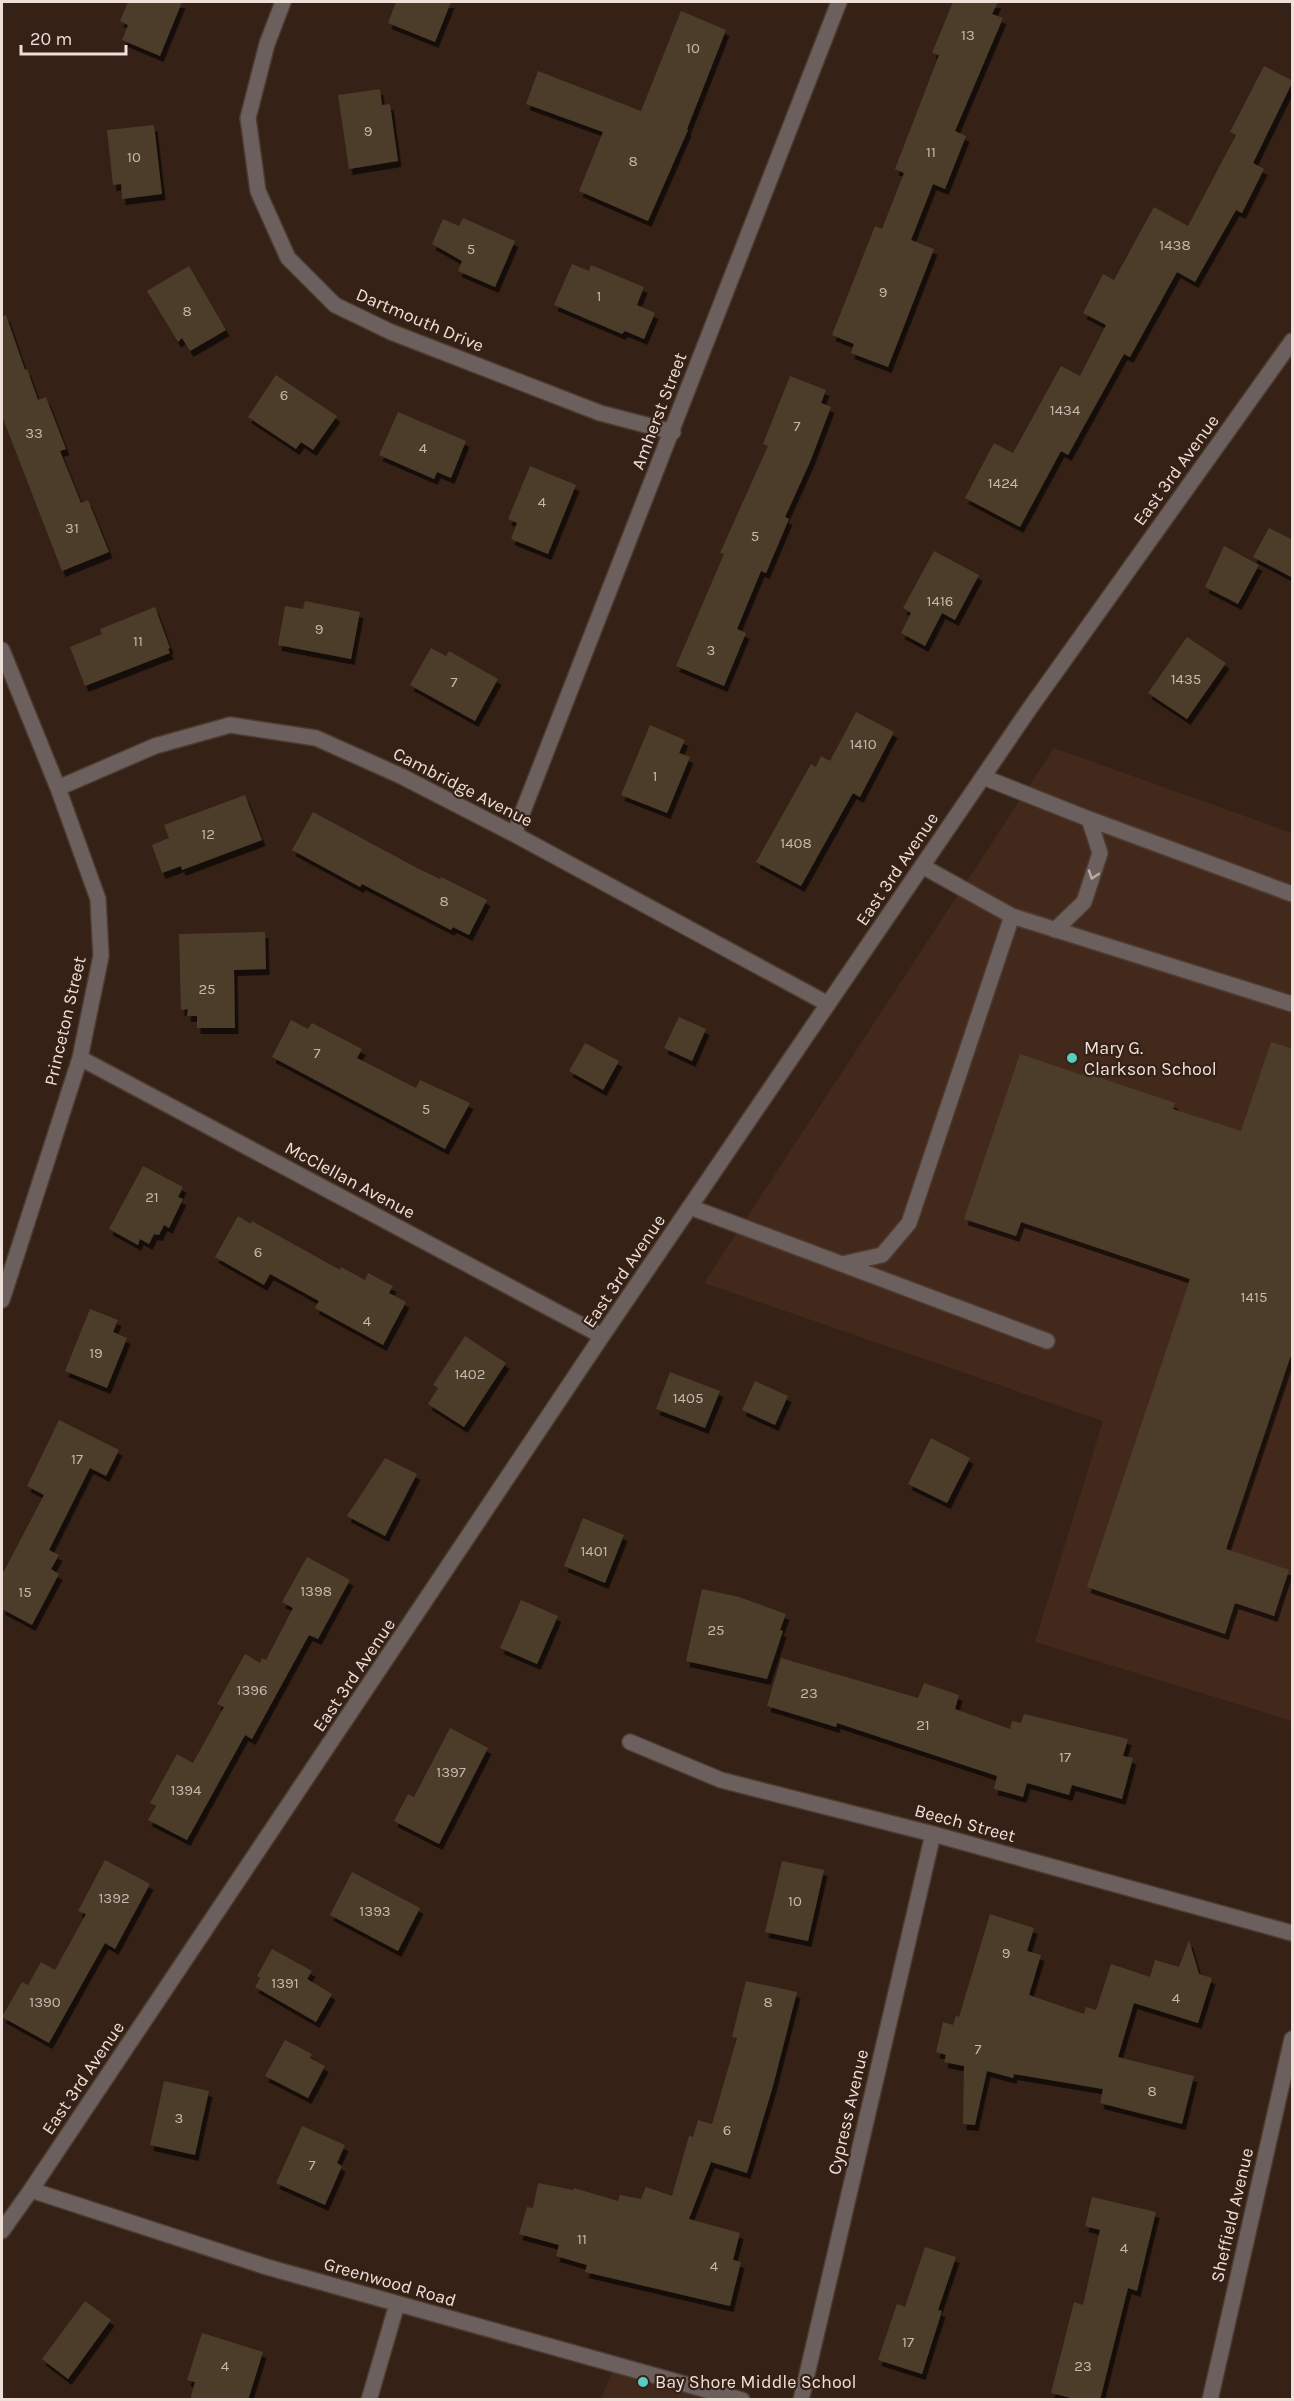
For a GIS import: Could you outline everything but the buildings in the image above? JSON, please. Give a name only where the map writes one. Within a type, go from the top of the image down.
[{"type":"street","name":"Dartmouth Drive","points":[[283,2],[267,44],[248,118],[258,191],[288,258],[335,305],[391,332],[600,413],[672,432]]},
{"type":"street","name":"Amherst Street","points":[[514,834],[839,2]]},
{"type":"street","name":"East 3rd Avenue","points":[[2,2231],[602,1336],[922,866],[1293,341]]},
{"type":"street","name":"Princeton Street","points":[[2,650],[58,788],[99,899],[101,956],[80,1058],[2,1300]]},
{"type":"street","name":"Cambridge Avenue","points":[[58,788],[155,746],[230,725],[316,738],[401,776],[514,834],[828,1004]]},
{"type":"street","points":[[983,777],[1089,819],[1293,894]]},
{"type":"street","points":[[1055,930],[1084,902],[1100,853],[1089,819]]},
{"type":"street","points":[[922,866],[1012,916],[1293,1004]]},
{"type":"street","points":[[842,1264],[882,1255],[909,1223],[1012,916]]},
{"type":"street","name":"McClellan Avenue","points":[[80,1058],[602,1336]]},
{"type":"street","points":[[690,1207],[1047,1341]]},
{"type":"street","name":"Beech Street","points":[[630,1742],[721,1780],[933,1834],[1293,1933]]},
{"type":"street","name":"Cypress Avenue","points":[[801,2400],[933,1834]]},
{"type":"street","name":"Sheffield Avenue","points":[[1210,2400],[1293,2038]]},
{"type":"street","name":"Greenwood Road","points":[[31,2190],[267,2267],[742,2400]]},
{"type":"street","points":[[369,2400],[397,2304]]},
{"type":"shaded area","name":"Mary G. Clarkson School","points":[[1054,748],[1292,833],[1292,1721],[1035,1642],[1103,1421],[704,1283]]},
{"type":"shaded area","name":"Bay Shore Middle School","points":[[616,2365],[742,2400],[600,2400]]},
{"type":"place","name":"Mary G. Clarkson School","points":[[1072,1058]]},
{"type":"place","name":"Bay Shore Middle School","points":[[643,2382]]}]
